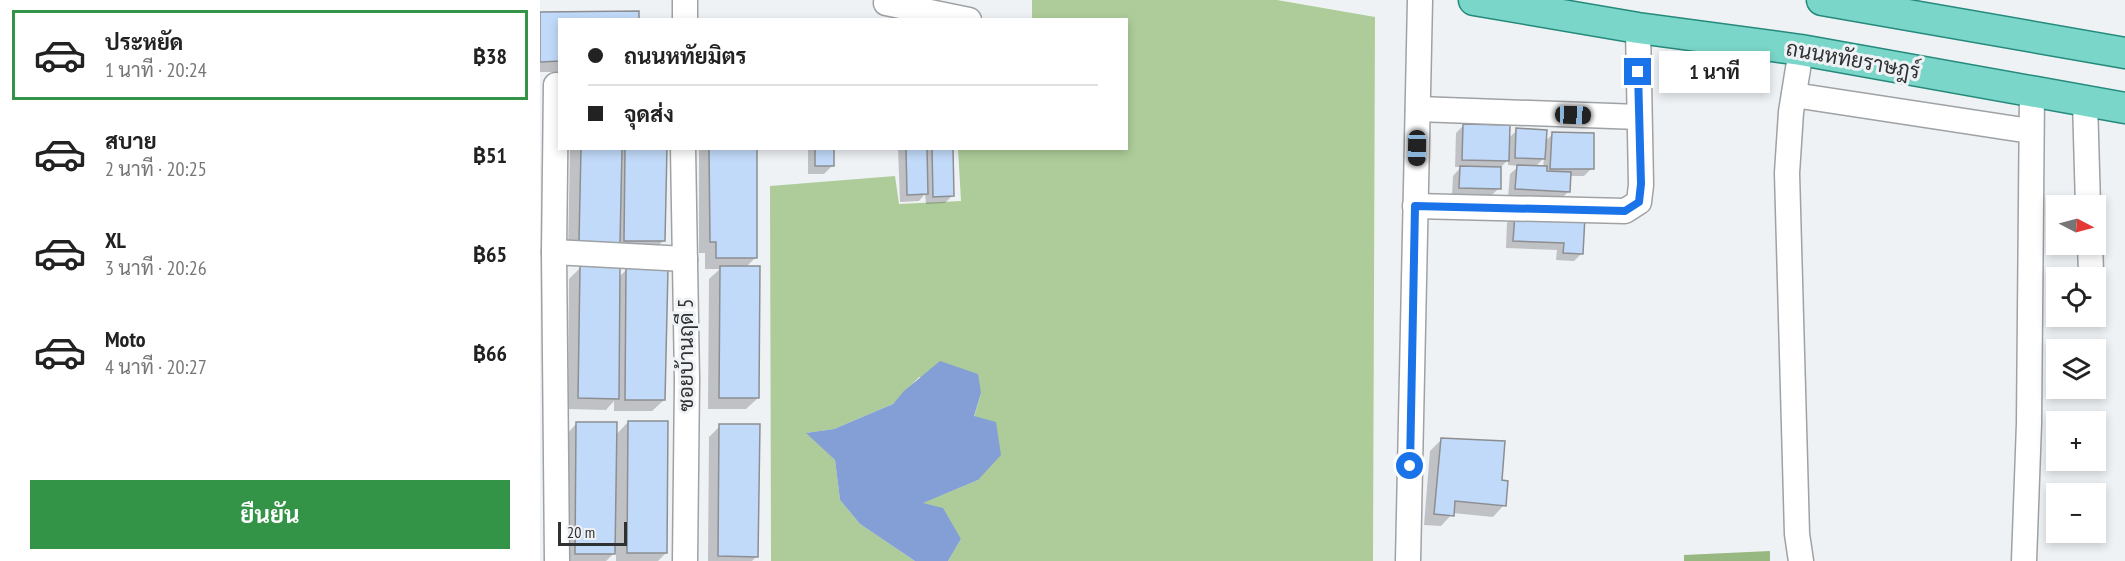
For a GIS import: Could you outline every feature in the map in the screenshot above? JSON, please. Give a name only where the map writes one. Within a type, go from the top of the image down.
[{"type":"main road","name":"ถนนหทัยราษฎร์","points":[[1474,0],[1638,28],[1801,50],[2125,108]]},
{"type":"main road","points":[[1822,0],[1883,5],[2125,52]]},
{"type":"street","points":[[685,0],[685,18]]},
{"type":"street","points":[[1408,561],[1420,0]]},
{"type":"street","points":[[885,7],[956,18]]},
{"type":"street","points":[[1415,206],[1625,211],[1639,202],[1641,184],[1638,28]]},
{"type":"street","points":[[1801,50],[1794,95],[1787,173],[1797,534],[1801,561]]},
{"type":"street","points":[[552,85],[557,561]]},
{"type":"street","points":[[2024,561],[2029,424],[2032,92]]},
{"type":"street","points":[[1794,95],[2030,131]]},
{"type":"street","points":[[2085,101],[2088,195]]},
{"type":"street","points":[[1418,109],[1639,117]]},
{"type":"street","name":"ซอยบ้านฤดี 5","points":[[683,150],[685,561]]},
{"type":"street","points":[[554,252],[685,260]]},
{"type":"green space","points":[[1032,0],[1277,0],[1375,17],[1373,561],[948,561],[961,539],[922,503],[978,480],[974,417],[981,393],[919,377],[893,404],[834,429],[807,433],[835,460],[840,500],[860,524],[915,561],[771,561],[770,186],[895,176],[899,204],[961,201],[958,150],[1128,150],[1128,18],[1032,18]]},
{"type":"green space","points":[[1770,551],[1770,561],[1684,561],[1684,555]]},
{"type":"water","points":[[940,361],[978,374],[981,393],[974,416],[996,422],[1001,455],[978,480],[923,503],[943,508],[961,539],[948,561],[915,561],[860,524],[840,500],[835,460],[806,433],[834,429],[893,404],[904,391]]},
{"type":"building","points":[[639,11],[639,18],[558,18],[558,61],[540,62],[540,12]]},
{"type":"building","points":[[1463,124],[1510,125],[1509,161],[1462,160]]},
{"type":"building","points":[[1516,128],[1547,130],[1545,159],[1515,158]]},
{"type":"building","points":[[1552,132],[1594,133],[1594,169],[1550,169]]},
{"type":"building","points":[[581,150],[622,150],[620,243],[579,242]]},
{"type":"building","points":[[625,150],[667,150],[665,241],[624,241]]},
{"type":"building","points":[[709,150],[757,150],[757,258],[716,258],[716,242],[710,242]]},
{"type":"building","points":[[815,150],[834,150],[834,166],[815,166]]},
{"type":"building","points":[[906,150],[927,150],[928,194],[907,195]]},
{"type":"building","points":[[932,150],[953,150],[954,196],[933,197]]},
{"type":"building","points":[[1517,165],[1547,166],[1547,171],[1571,172],[1570,192],[1515,189]]},
{"type":"building","points":[[1460,166],[1501,167],[1501,189],[1459,188]]},
{"type":"building","points":[[1515,213],[1585,216],[1583,254],[1563,253],[1564,243],[1513,241]]},
{"type":"building","points":[[580,266],[620,267],[619,399],[578,398]]},
{"type":"building","points":[[720,266],[760,266],[759,398],[719,398]]},
{"type":"building","points":[[626,268],[668,268],[665,400],[625,400]]},
{"type":"building","points":[[628,421],[668,421],[667,553],[627,553]]},
{"type":"building","points":[[576,422],[617,422],[615,554],[575,554]]},
{"type":"building","points":[[719,424],[760,424],[758,557],[718,556]]},
{"type":"building","points":[[1441,438],[1505,441],[1502,480],[1508,481],[1506,506],[1455,501],[1454,516],[1434,514]]},
{"type":"route","points":[[1410,466],[1415,206],[1625,211],[1639,202],[1641,184],[1638,72]]}]
